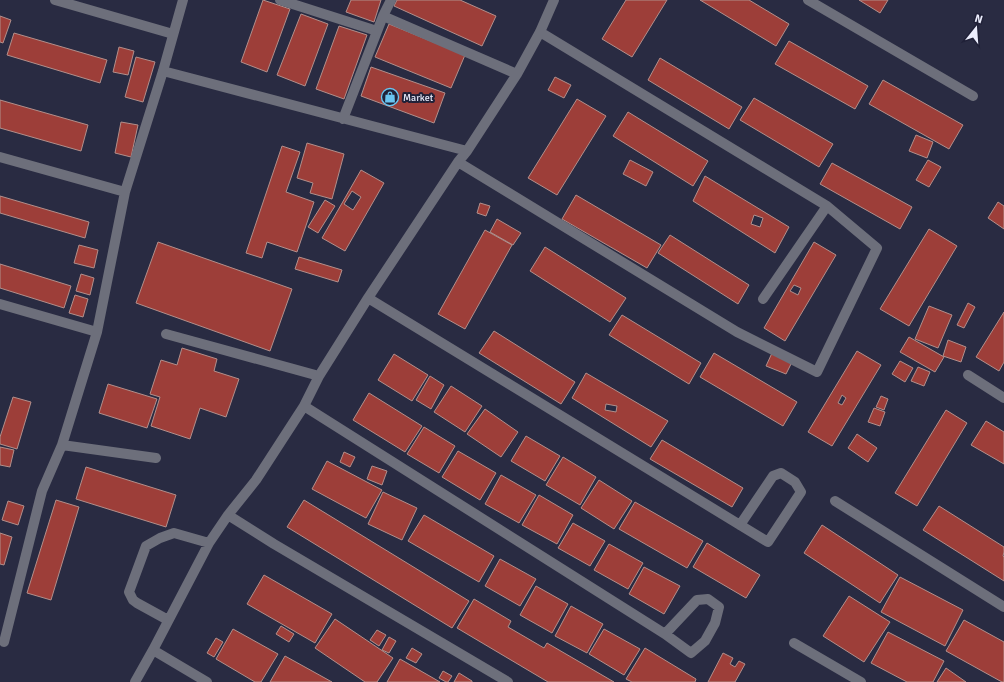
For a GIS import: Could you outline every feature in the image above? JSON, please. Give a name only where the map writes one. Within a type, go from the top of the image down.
[{"type":"street","points":[[55,0],[173,34]]},
{"type":"street","points":[[4,642],[42,491],[62,445],[98,332],[125,192],[163,71],[183,0]]},
{"type":"street","points":[[280,0],[377,31]]},
{"type":"street","points":[[343,118],[383,16],[391,0]]},
{"type":"street","points":[[135,682],[209,543],[228,515],[256,480],[304,406],[319,376],[368,298],[517,74],[540,32],[554,0]]},
{"type":"street","points":[[808,0],[973,96]]},
{"type":"street","points":[[383,16],[517,74]]},
{"type":"street","points":[[458,162],[737,332],[817,372],[877,248],[827,206],[540,32]]},
{"type":"street","points":[[163,71],[467,151]]},
{"type":"street","points":[[0,157],[125,192]]},
{"type":"street","points":[[763,298],[827,206]]},
{"type":"street","points":[[368,298],[740,526],[768,542],[801,492],[796,482],[781,473],[773,476],[740,526]]},
{"type":"street","points":[[0,304],[98,332]]},
{"type":"street","points":[[166,334],[319,376]]},
{"type":"street","points":[[968,375],[1004,398]]},
{"type":"street","points":[[304,406],[665,634],[691,653],[705,641],[715,623],[719,607],[708,599],[697,600],[665,634]]},
{"type":"street","points":[[62,445],[156,458]]},
{"type":"street","points":[[835,501],[1004,607]]},
{"type":"street","points":[[228,515],[274,544],[508,682]]},
{"type":"street","points":[[168,620],[132,600],[129,592],[146,546],[160,538],[174,533],[209,543]]},
{"type":"street","points":[[794,643],[861,682]]},
{"type":"street","points":[[153,650],[207,682]]},
{"type":"building","points":[[263,0],[290,9],[267,72],[241,62]]},
{"type":"building","points":[[351,0],[381,0],[374,22],[346,12]]},
{"type":"building","points":[[397,0],[460,0],[496,16],[482,46],[394,6]]},
{"type":"building","points":[[626,0],[667,0],[632,57],[602,39]]},
{"type":"building","points":[[700,0],[749,0],[789,24],[776,46]]},
{"type":"building","points":[[859,0],[888,0],[880,13]]},
{"type":"building","points":[[301,14],[328,24],[305,86],[277,75]]},
{"type":"building","points":[[0,16],[11,20],[3,43],[0,42]]},
{"type":"building","points":[[389,24],[465,55],[451,88],[375,57]]},
{"type":"building","points":[[339,26],[367,35],[344,99],[316,89]]},
{"type":"building","points":[[14,33],[107,60],[100,83],[7,55]]},
{"type":"building","points":[[789,41],[868,86],[855,109],[775,64]]},
{"type":"building","points":[[119,47],[134,51],[128,75],[113,72]]},
{"type":"building","points":[[136,57],[155,62],[143,102],[125,97]]},
{"type":"building","points":[[660,58],[742,107],[729,129],[648,80]]},
{"type":"building","points":[[371,67],[445,93],[434,123],[361,96]]},
{"type":"building","points":[[555,77],[571,85],[564,98],[548,90]]},
{"type":"building","points":[[883,80],[963,125],[949,149],[869,104]]},
{"type":"building","points":[[754,98],[833,144],[819,167],[740,120]]},
{"type":"building","points":[[577,99],[606,116],[557,195],[528,178]]},
{"type":"building","points":[[0,100],[88,125],[81,151],[0,128]]},
{"type":"building","points":[[628,112],[708,161],[693,186],[613,136]]},
{"type":"building","points":[[121,122],[138,125],[131,157],[115,153]]},
{"type":"building","points":[[916,135],[933,142],[927,158],[909,151]]},
{"type":"building","points":[[307,143],[344,154],[332,199],[310,193],[313,183],[297,178]]},
{"type":"building","points":[[282,146],[300,152],[286,192],[314,202],[297,252],[267,242],[262,258],[246,253]]},
{"type":"building","points":[[630,160],[653,172],[646,186],[623,174]]},
{"type":"building","points":[[928,160],[941,167],[929,187],[916,180]]},
{"type":"building","points":[[832,163],[912,207],[900,229],[820,184]]},
{"type":"building","points":[[361,170],[384,183],[345,251],[322,238]],"holes":[[[352,191],[361,197],[353,210],[344,204]]]},
{"type":"building","points":[[705,176],[789,227],[775,253],[693,201]],"holes":[[[754,215],[763,218],[760,227],[751,224]]]},
{"type":"building","points":[[576,195],[661,245],[647,268],[562,219]]},
{"type":"building","points":[[0,196],[89,222],[85,238],[0,213]]},
{"type":"building","points":[[325,200],[335,206],[318,233],[308,227]]},
{"type":"building","points":[[998,202],[1004,206],[1004,229],[988,218]]},
{"type":"building","points":[[480,203],[490,206],[486,216],[477,213]]},
{"type":"building","points":[[497,219],[521,233],[513,245],[490,232]]},
{"type":"building","points":[[929,229],[957,246],[909,326],[880,309]]},
{"type":"building","points":[[485,230],[512,245],[465,329],[438,314]]},
{"type":"building","points":[[670,235],[749,285],[738,304],[658,253]]},
{"type":"building","points":[[158,242],[292,289],[270,351],[136,303]]},
{"type":"building","points":[[814,242],[836,255],[785,341],[764,328]],"holes":[[[794,285],[801,288],[798,295],[790,291]]]},
{"type":"building","points":[[79,245],[98,250],[94,268],[74,263]]},
{"type":"building","points":[[545,247],[626,298],[610,322],[530,271]]},
{"type":"building","points":[[299,257],[342,270],[338,282],[295,269]]},
{"type":"building","points":[[0,264],[71,286],[64,308],[0,288]]},
{"type":"building","points":[[81,274],[94,278],[90,295],[76,291]]},
{"type":"building","points":[[75,295],[88,299],[83,317],[69,313]]},
{"type":"building","points":[[968,303],[975,307],[964,328],[957,325]]},
{"type":"building","points":[[929,306],[952,315],[938,348],[915,339]]},
{"type":"building","points":[[1004,312],[1004,362],[999,371],[976,357]]},
{"type":"building","points":[[622,315],[701,363],[689,384],[609,335]]},
{"type":"building","points":[[494,331],[575,382],[561,404],[479,353]]},
{"type":"building","points":[[909,337],[944,357],[935,372],[900,352]]},
{"type":"building","points":[[948,340],[966,347],[961,362],[943,356]]},
{"type":"building","points":[[182,348],[217,359],[214,371],[239,379],[226,417],[200,408],[190,439],[151,426],[160,397],[150,394],[161,360],[177,365]]},
{"type":"building","points":[[857,351],[881,365],[832,446],[808,432]],"holes":[[[842,395],[846,398],[842,405],[838,403]]]},
{"type":"building","points":[[714,353],[797,402],[783,426],[700,377]]},
{"type":"building","points":[[772,353],[792,362],[786,374],[766,366]]},
{"type":"building","points":[[394,354],[428,375],[412,401],[378,380]]},
{"type":"building","points":[[900,361],[913,368],[905,382],[892,374]]},
{"type":"building","points":[[918,367],[930,372],[924,386],[911,381]]},
{"type":"building","points":[[586,373],[668,421],[651,447],[572,398]],"holes":[[[606,404],[617,406],[616,412],[605,410]]]},
{"type":"building","points":[[430,376],[444,385],[431,409],[416,400]]},
{"type":"building","points":[[108,384],[157,399],[147,428],[99,413]]},
{"type":"building","points":[[451,386],[482,406],[465,432],[434,412]]},
{"type":"building","points":[[369,393],[422,426],[405,452],[353,420]]},
{"type":"building","points":[[881,396],[888,399],[884,410],[876,407]]},
{"type":"building","points":[[13,397],[31,402],[17,449],[0,444],[0,437]]},
{"type":"building","points":[[874,408],[885,412],[880,426],[868,422]]},
{"type":"building","points":[[485,409],[518,432],[501,457],[467,434]]},
{"type":"building","points":[[946,410],[967,423],[917,506],[895,493]]},
{"type":"building","points":[[986,421],[1004,432],[1004,464],[971,445]]},
{"type":"building","points":[[424,427],[455,446],[439,473],[407,454]]},
{"type":"building","points":[[857,434],[877,448],[868,462],[848,448]]},
{"type":"building","points":[[526,436],[560,456],[545,481],[511,461]]},
{"type":"building","points":[[662,440],[743,488],[732,507],[650,459]]},
{"type":"building","points":[[0,447],[14,450],[10,467],[0,465]]},
{"type":"building","points":[[458,451],[496,473],[480,500],[442,477]]},
{"type":"building","points":[[344,452],[355,457],[350,467],[340,462]]},
{"type":"building","points":[[563,457],[596,477],[580,505],[546,485]]},
{"type":"building","points":[[327,461],[382,490],[366,518],[312,489]]},
{"type":"building","points":[[372,466],[387,471],[382,485],[367,479]]},
{"type":"building","points":[[86,467],[176,495],[166,527],[76,499]]},
{"type":"building","points":[[501,475],[536,495],[519,523],[485,504]]},
{"type":"building","points":[[599,480],[632,501],[614,529],[581,508]]},
{"type":"building","points":[[383,492],[417,508],[402,540],[368,524]]},
{"type":"building","points":[[539,495],[573,515],[557,544],[522,525]]},
{"type":"building","points":[[56,500],[79,507],[51,600],[27,593]]},
{"type":"building","points":[[304,500],[469,601],[452,628],[287,527]]},
{"type":"building","points":[[8,501],[24,506],[18,525],[2,520]]},
{"type":"building","points":[[635,502],[703,541],[687,568],[619,529]]},
{"type":"building","points":[[939,506],[1004,547],[1004,581],[923,530]]},
{"type":"building","points":[[424,515],[494,556],[479,582],[408,541]]},
{"type":"building","points":[[573,523],[605,541],[590,566],[558,548]]},
{"type":"building","points":[[822,525],[898,575],[880,603],[804,553]]},
{"type":"building","points":[[0,533],[12,537],[4,565],[0,564]]},
{"type":"building","points":[[707,543],[760,575],[746,598],[693,567]]},
{"type":"building","points":[[609,544],[643,563],[628,589],[594,570]]},
{"type":"building","points":[[500,559],[536,579],[520,606],[485,586]]},
{"type":"building","points":[[644,567],[680,586],[664,614],[629,594]]},
{"type":"building","points":[[264,575],[332,614],[315,643],[247,604]]},
{"type":"building","points":[[900,577],[963,610],[945,646],[881,612]]},
{"type":"building","points":[[536,586],[568,604],[552,633],[520,615]]},
{"type":"building","points":[[849,596],[890,622],[864,662],[823,636]]},
{"type":"building","points":[[474,599],[511,621],[508,627],[544,648],[547,643],[614,682],[548,682],[457,628]]},
{"type":"building","points":[[571,606],[603,624],[587,653],[555,636]]},
{"type":"building","points":[[335,619],[393,658],[377,682],[365,682],[315,648]]},
{"type":"building","points":[[964,620],[1004,642],[1004,682],[946,651]]},
{"type":"building","points":[[281,626],[294,634],[289,642],[276,634]]},
{"type":"building","points":[[233,629],[278,654],[261,682],[255,682],[216,659]]},
{"type":"building","points":[[604,629],[640,649],[624,675],[589,654]]},
{"type":"building","points":[[377,630],[386,635],[379,646],[370,640]]},
{"type":"building","points":[[888,632],[944,661],[933,682],[907,682],[871,663]]},
{"type":"building","points":[[389,637],[396,641],[389,653],[382,650]]},
{"type":"building","points":[[216,638],[223,642],[214,657],[207,653]]},
{"type":"building","points":[[412,648],[422,654],[416,663],[406,658]]},
{"type":"building","points":[[645,648],[696,679],[695,682],[632,682],[626,679]]},
{"type":"building","points":[[723,653],[733,658],[730,664],[735,667],[739,661],[745,664],[735,682],[708,682]]},
{"type":"building","points":[[285,656],[332,682],[270,682]]},
{"type":"building","points":[[400,659],[440,682],[387,682]]},
{"type":"building","points":[[946,668],[966,682],[937,682]]},
{"type":"building","points":[[443,671],[452,676],[448,682],[439,678]]},
{"type":"building","points":[[459,673],[472,681],[472,682],[454,682]]},
{"type":"place","name":"Market","points":[[390,97]]}]
